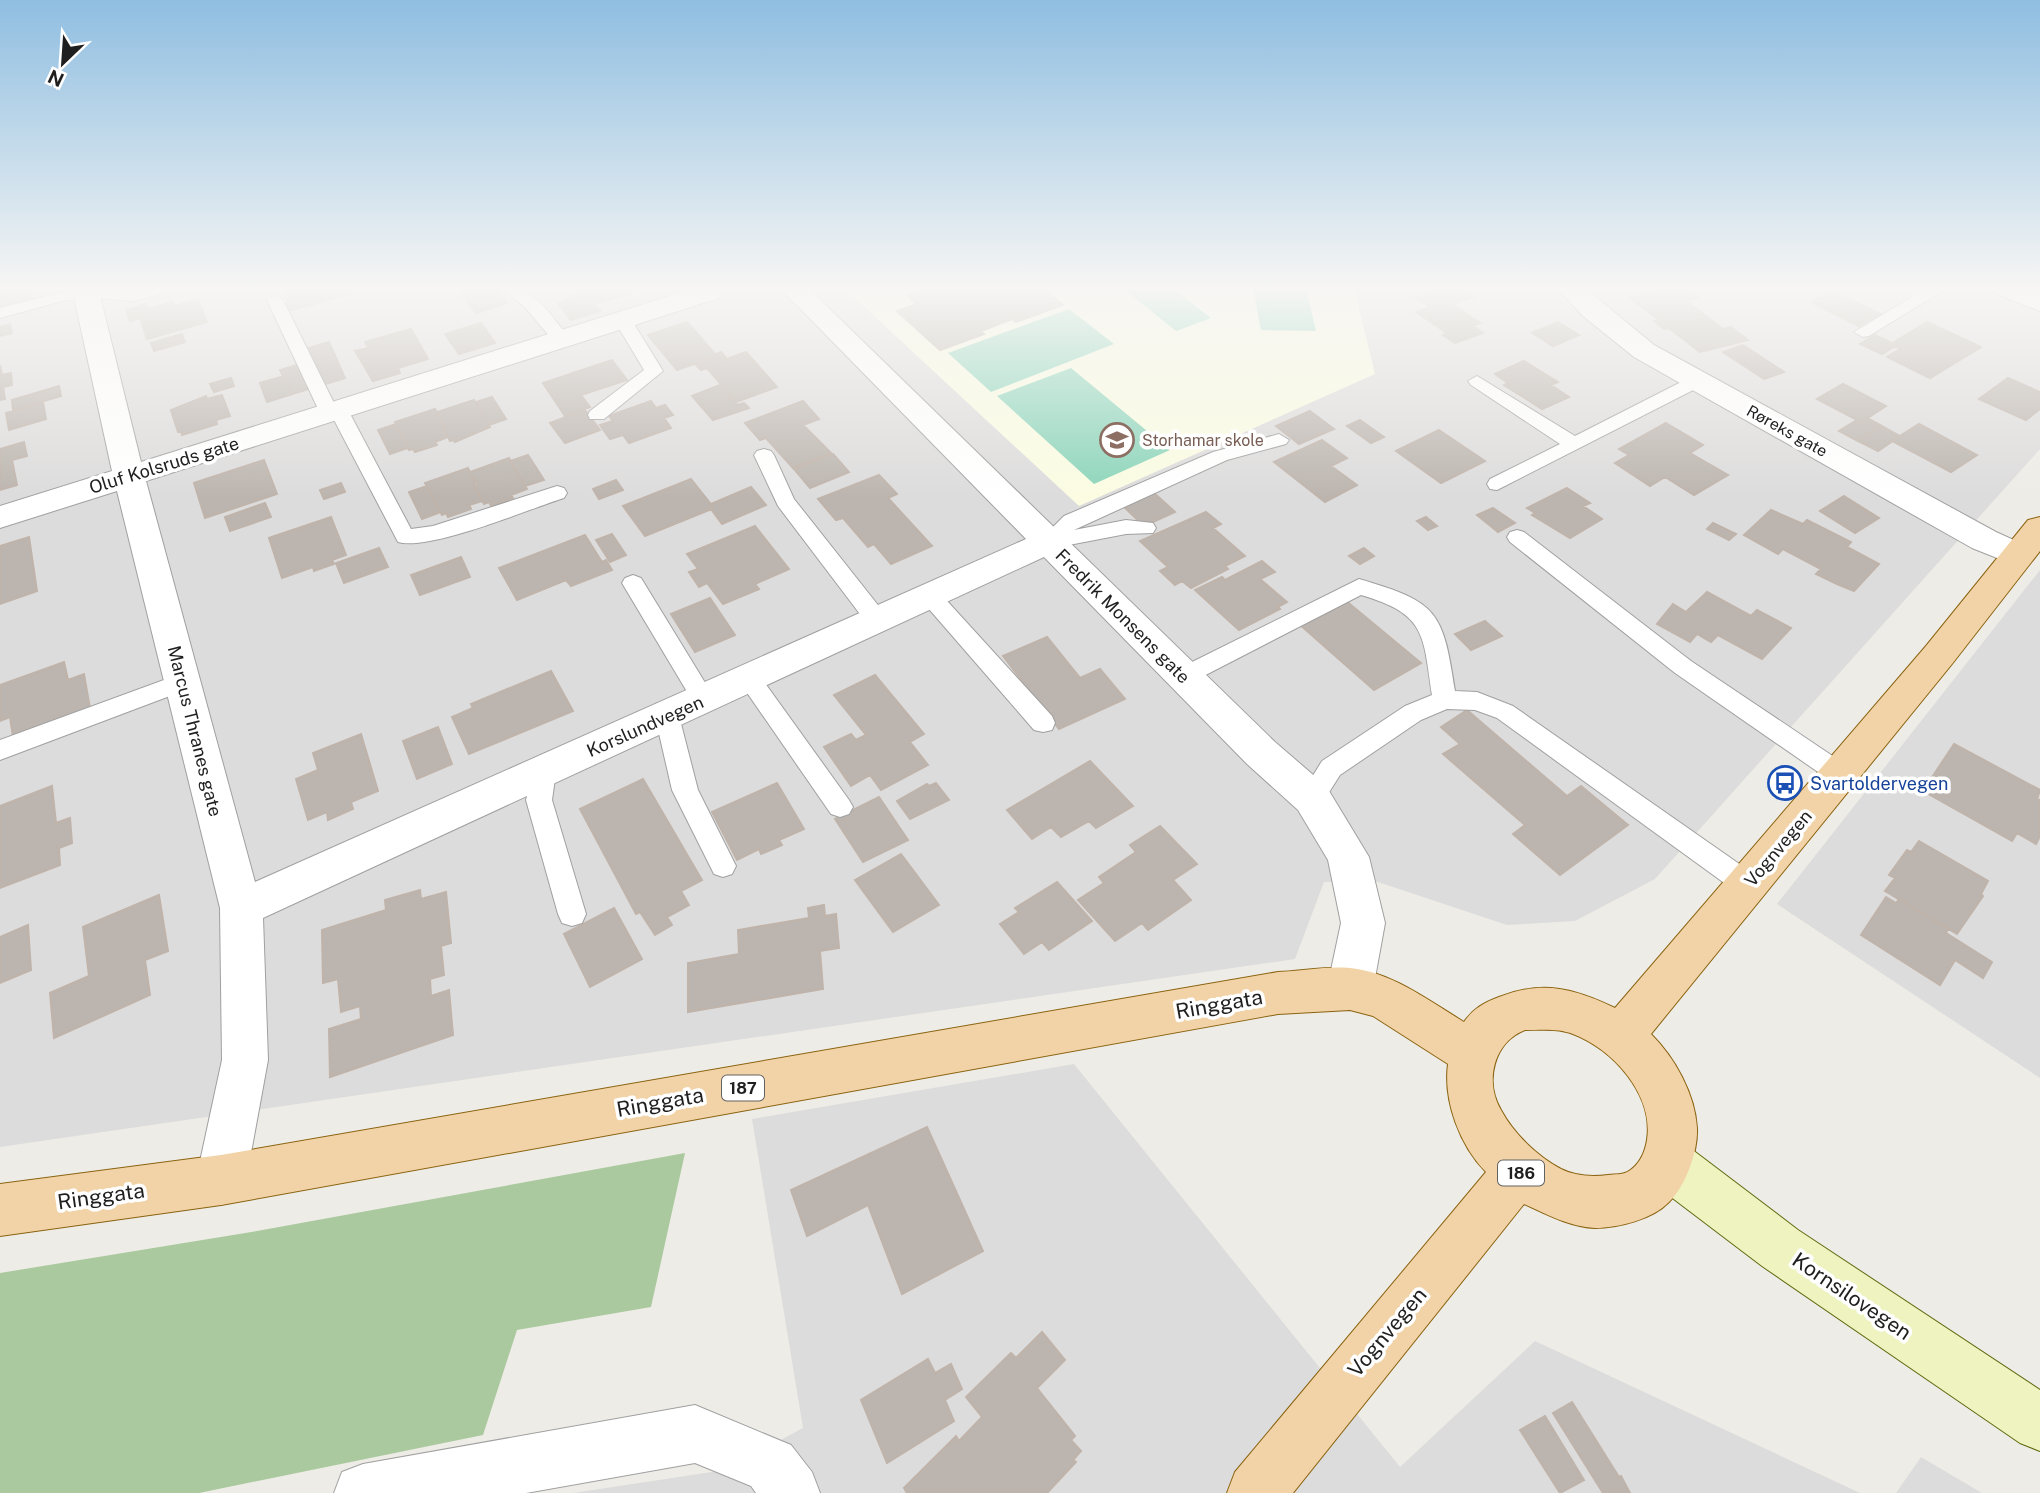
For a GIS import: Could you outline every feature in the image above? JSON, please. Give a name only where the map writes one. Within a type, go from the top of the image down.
[{"type":"main road","name":"Vognvegen","points":[[1620,1037],[1674,969],[1748,885],[1939,655],[2028,541]]},
{"type":"main road","name":"Ringgata","points":[[0,1210],[221,1180],[1278,993],[1350,989],[1384,998],[1471,1053]]},
{"type":"main road","points":[[1471,1053],[1492,1023],[1525,1009],[1555,1009],[1583,1015],[1620,1037],[1647,1063],[1663,1089],[1672,1114],[1674,1139],[1668,1163]]},
{"type":"main road","name":"186","points":[[1471,1053],[1469,1095],[1487,1137],[1519,1171],[1548,1190],[1582,1201],[1613,1202],[1635,1196],[1653,1184],[1668,1163]]},
{"type":"main road","name":"Kornsilovegen","points":[[1668,1163],[1780,1248],[2040,1423]]},
{"type":"main road","name":"Vognvegen","points":[[1256,1493],[1519,1171]]},
{"type":"street","name":"Marcus Thranes gate","points":[[101,358],[241,908],[245,1060],[221,1180]]},
{"type":"street","name":"Oluf Kolsruds gate","points":[[0,517],[504,358]]},
{"type":"street","name":"Fredrik Monsens gate","points":[[863,358],[1184,676],[1312,798],[1348,857],[1363,923],[1350,989]]},
{"type":"street","name":"Røreks gate","points":[[1656,358],[1984,540],[2028,541]]},
{"type":"street","name":"Korslundvegen","points":[[241,908],[1048,542]]},
{"type":"street","points":[[363,1493],[695,1434],[771,1465],[791,1493]]},
{"type":"lane","points":[[306,358],[405,537],[435,533],[557,493]]},
{"type":"lane","points":[[597,415],[654,372],[645,358]]},
{"type":"lane","points":[[1497,485],[1697,381]]},
{"type":"lane","points":[[1477,382],[1574,444]]},
{"type":"lane","points":[[1048,542],[1071,521],[1220,456],[1279,440]]},
{"type":"lane","points":[[764,455],[785,501],[877,620]]},
{"type":"lane","points":[[1048,542],[1126,527],[1146,528]]},
{"type":"lane","points":[[1517,537],[1683,667],[1840,774]]},
{"type":"lane","points":[[633,583],[703,699]]},
{"type":"lane","points":[[1184,676],[1359,587],[1406,603],[1423,615],[1433,633],[1445,701]]},
{"type":"lane","points":[[930,596],[1043,723]]},
{"type":"lane","points":[[749,678],[840,807]]},
{"type":"lane","points":[[0,750],[183,682]]},
{"type":"lane","points":[[1312,798],[1331,768],[1413,713],[1445,701],[1477,701],[1505,712],[1748,885]]},
{"type":"lane","points":[[667,716],[685,790],[723,866]]},
{"type":"lane","points":[[544,771],[539,800],[572,914]]},
{"type":"shaded area","points":[[0,358],[2040,358],[2040,449],[1655,879],[1575,921],[1507,925],[1378,882],[1324,882],[1295,959],[0,1147]]},
{"type":"shaded area","points":[[919,358],[1371,358],[1375,374],[1079,506]]},
{"type":"shaded area","points":[[2040,570],[2040,1078],[1777,904]]},
{"type":"shaded area","points":[[1074,1064],[1400,1467],[1535,1341],[1860,1493],[573,1493],[725,1470],[803,1428],[752,1119]]},
{"type":"shaded area","points":[[1921,1457],[1982,1493],[1896,1493]]},
{"type":"green space","points":[[953,358],[1079,358],[991,392]]},
{"type":"green space","name":"Storhamar skole","points":[[1071,368],[1170,450],[1094,484],[997,396]]},
{"type":"green space","points":[[685,1153],[651,1307],[517,1330],[483,1435],[199,1493],[0,1493],[0,1273],[257,1231]]},
{"type":"building","points":[[309,358],[336,358],[345,378],[292,394],[280,370],[310,361]]},
{"type":"building","points":[[359,358],[428,359],[398,368],[400,373],[373,381]]},
{"type":"building","points":[[667,358],[712,358],[677,370]]},
{"type":"building","points":[[709,358],[751,358],[777,387],[736,402],[707,368],[701,370],[695,364]]},
{"type":"building","points":[[1732,358],[1762,358],[1784,372],[1764,379]]},
{"type":"building","points":[[1888,358],[1963,358],[1930,378]]},
{"type":"building","points":[[612,360],[627,380],[581,395],[590,407],[565,416],[543,383]]},
{"type":"building","points":[[1524,361],[1558,382],[1551,385],[1569,397],[1542,409],[1504,385],[1508,383],[1495,374]]},
{"type":"building","points":[[0,365],[2,375],[11,373],[12,385],[3,387],[5,399],[0,400]]},
{"type":"building","points":[[284,376],[293,394],[267,402],[260,383]]},
{"type":"building","points":[[231,378],[234,386],[214,392],[210,384]]},
{"type":"building","points":[[2008,378],[2040,392],[2040,409],[2026,420],[1979,399]]},
{"type":"building","points":[[1843,384],[1886,406],[1861,422],[1817,399]]},
{"type":"building","points":[[720,385],[737,405],[744,403],[749,408],[713,420],[692,396]]},
{"type":"building","points":[[59,386],[61,396],[13,410],[12,400]]},
{"type":"building","points":[[222,395],[230,416],[216,420],[217,424],[182,435],[178,432],[171,410],[206,396],[207,399]]},
{"type":"building","points":[[492,397],[506,419],[489,425],[476,402]]},
{"type":"building","points":[[474,400],[490,427],[455,442],[450,441],[437,412]]},
{"type":"building","points":[[651,401],[656,408],[665,405],[673,415],[664,418],[671,428],[629,443],[623,435],[610,439],[600,425],[613,421],[609,416]]},
{"type":"building","points":[[803,401],[819,419],[803,425],[831,453],[793,468],[766,438],[760,440],[745,423]]},
{"type":"building","points":[[43,402],[46,419],[9,430],[6,413]]},
{"type":"building","points":[[435,409],[448,437],[435,442],[437,445],[415,452],[413,449],[409,450],[395,422]]},
{"type":"building","points":[[585,410],[600,430],[565,443],[550,423]]},
{"type":"building","points":[[1310,411],[1334,429],[1299,444],[1276,426]]},
{"type":"building","points":[[1867,418],[1882,426],[1858,441],[1839,431],[1857,420],[1861,422]]},
{"type":"building","points":[[1360,420],[1384,437],[1371,443],[1347,426]]},
{"type":"building","points":[[1666,423],[1703,445],[1690,453],[1728,475],[1694,495],[1665,477],[1650,486],[1615,463],[1629,455],[1619,449]]},
{"type":"building","points":[[396,424],[408,448],[390,454],[378,430]]},
{"type":"building","points":[[1919,424],[1977,455],[1951,472],[1892,441]]},
{"type":"building","points":[[1882,426],[1900,436],[1878,451],[1858,441]]},
{"type":"building","points":[[1439,430],[1485,461],[1441,483],[1396,451]]},
{"type":"building","points":[[1322,440],[1347,458],[1331,466],[1357,485],[1325,502],[1274,462]]},
{"type":"building","points":[[24,442],[27,456],[12,460],[17,485],[0,490],[0,449]]},
{"type":"building","points":[[833,454],[849,472],[810,488],[794,469]]},
{"type":"building","points":[[528,455],[544,480],[525,486],[510,461]]},
{"type":"building","points":[[509,458],[527,489],[511,495],[513,498],[491,506],[489,502],[484,504],[474,487],[478,485],[470,472]]},
{"type":"building","points":[[264,460],[277,494],[205,518],[194,483]]},
{"type":"building","points":[[468,468],[482,501],[469,505],[471,509],[448,517],[446,513],[442,515],[425,483]]},
{"type":"building","points":[[879,475],[897,494],[888,498],[932,546],[891,564],[874,544],[868,547],[843,518],[836,520],[818,499]]},
{"type":"building","points":[[691,479],[714,508],[645,536],[623,506]]},
{"type":"building","points":[[616,480],[623,490],[599,499],[593,489]]},
{"type":"building","points":[[341,483],[345,492],[324,499],[320,490]]},
{"type":"building","points":[[427,486],[441,512],[422,519],[409,492]]},
{"type":"building","points":[[751,487],[766,505],[722,524],[711,509],[714,508],[711,504]]},
{"type":"building","points":[[1567,488],[1590,503],[1583,506],[1602,519],[1570,538],[1532,515],[1535,513],[1527,508]]},
{"type":"building","points":[[1153,492],[1175,512],[1144,526],[1123,506]]},
{"type":"building","points":[[1844,496],[1879,518],[1855,533],[1820,511]]},
{"type":"building","points":[[265,503],[271,517],[230,531],[225,517]]},
{"type":"building","points":[[1493,508],[1515,523],[1498,532],[1477,515]]},
{"type":"building","points":[[1771,510],[1803,524],[1807,520],[1851,542],[1847,547],[1879,564],[1854,591],[1816,574],[1821,569],[1783,549],[1778,554],[1744,535]]},
{"type":"building","points":[[1206,512],[1221,524],[1213,528],[1245,556],[1225,566],[1228,569],[1191,588],[1182,581],[1175,585],[1160,571],[1168,567],[1140,541]]},
{"type":"building","points":[[331,517],[346,555],[332,560],[334,564],[314,571],[313,567],[282,578],[269,538]]},
{"type":"building","points":[[1426,517],[1437,526],[1428,530],[1417,521]]},
{"type":"building","points":[[1713,523],[1736,534],[1729,540],[1707,529]]},
{"type":"building","points":[[755,526],[789,569],[755,584],[759,589],[723,604],[707,583],[699,587],[689,572],[698,569],[687,554]]},
{"type":"building","points":[[612,534],[626,555],[610,562],[596,540]]},
{"type":"building","points":[[585,535],[602,562],[606,560],[612,570],[571,586],[566,580],[517,600],[499,568]]},
{"type":"building","points":[[29,537],[37,591],[0,604],[0,546]]},
{"type":"building","points":[[379,548],[388,567],[344,583],[336,563]]},
{"type":"building","points":[[1364,548],[1374,556],[1360,564],[1349,556]]},
{"type":"building","points":[[461,557],[470,577],[420,595],[411,575]]},
{"type":"building","points":[[1262,561],[1275,572],[1260,579],[1287,602],[1278,607],[1280,609],[1239,630],[1195,590],[1222,577],[1225,580]]},
{"type":"building","points":[[1707,592],[1751,616],[1757,610],[1791,628],[1762,659],[1718,635],[1711,642],[1697,634],[1690,642],[1657,624],[1673,604],[1686,612]]},
{"type":"building","points":[[710,598],[735,635],[695,652],[671,614]]},
{"type":"building","points":[[1345,600],[1421,663],[1374,690],[1299,624]]},
{"type":"building","points":[[1485,621],[1502,636],[1471,650],[1455,634]]},
{"type":"building","points":[[1047,637],[1080,678],[1100,669],[1125,699],[1059,729],[1003,656]]},
{"type":"building","points":[[64,662],[68,680],[84,674],[90,708],[13,737],[10,717],[0,721],[0,685]]},
{"type":"building","points":[[551,671],[573,711],[469,754],[452,717],[473,708],[471,704]]},
{"type":"building","points":[[875,675],[924,734],[910,742],[928,765],[881,790],[870,775],[851,786],[824,747],[851,734],[856,740],[866,735],[834,695]]},
{"type":"building","points":[[1467,710],[1567,796],[1581,786],[1628,825],[1560,875],[1513,834],[1525,825],[1443,754],[1460,744],[1441,727]]},
{"type":"building","points":[[438,727],[452,764],[417,779],[403,741]]},
{"type":"building","points":[[361,734],[378,791],[351,802],[353,809],[328,820],[327,812],[308,820],[296,779],[318,770],[313,753]]},
{"type":"building","points":[[1954,744],[2040,790],[2037,799],[2040,800],[2040,836],[2036,844],[2017,833],[2012,841],[1923,791]]},
{"type":"building","points":[[1090,761],[1133,806],[1096,828],[1089,821],[1061,837],[1051,827],[1032,839],[1007,810]]},
{"type":"building","points":[[643,779],[702,880],[681,891],[689,905],[667,917],[672,925],[655,935],[640,912],[636,914],[580,809]]},
{"type":"building","points":[[777,783],[804,829],[779,840],[782,845],[761,854],[759,849],[737,860],[712,812]]},
{"type":"building","points":[[936,783],[949,800],[910,819],[897,801],[927,784],[929,786]]},
{"type":"building","points":[[52,786],[56,823],[70,818],[72,843],[59,848],[60,865],[0,888],[0,806]]},
{"type":"building","points":[[879,797],[908,840],[863,862],[835,819]]},
{"type":"building","points":[[1160,826],[1197,864],[1173,880],[1191,900],[1148,930],[1142,923],[1115,941],[1078,900],[1104,883],[1099,877],[1136,852],[1130,845]]},
{"type":"building","points":[[1919,841],[1988,881],[1981,894],[1983,896],[1957,934],[1885,891],[1895,878],[1889,875],[1907,850],[1911,852]]},
{"type":"building","points":[[901,854],[939,905],[893,932],[855,880]]},
{"type":"building","points":[[1057,882],[1092,921],[1049,950],[1042,942],[1024,954],[1000,924],[1019,912],[1015,908]]},
{"type":"building","points":[[420,890],[421,899],[446,892],[451,943],[441,946],[444,975],[430,979],[431,996],[449,990],[453,1035],[330,1077],[329,1029],[361,1019],[360,1006],[341,1012],[338,979],[323,983],[322,930],[386,910],[385,900]]},
{"type":"building","points":[[159,895],[168,951],[145,960],[150,995],[54,1038],[50,993],[89,976],[83,927]]},
{"type":"building","points":[[1886,897],[1896,903],[1899,899],[1948,929],[1946,933],[1992,962],[1983,978],[1955,960],[1940,985],[1861,935]]},
{"type":"building","points":[[824,905],[825,916],[836,914],[839,948],[820,951],[823,989],[688,1012],[688,963],[739,954],[738,930],[809,918],[808,908]]},
{"type":"building","points":[[614,908],[642,959],[590,987],[564,934]]},
{"type":"building","points":[[28,925],[31,970],[0,983],[0,937]]},
{"type":"building","points":[[927,1127],[983,1251],[902,1294],[868,1205],[807,1236],[791,1190]]},
{"type":"building","points":[[1042,1332],[1065,1360],[1037,1388],[1075,1436],[1071,1440],[1081,1451],[1073,1460],[1076,1462],[1047,1493],[907,1493],[904,1488],[956,1436],[959,1441],[982,1417],[966,1397],[1011,1353],[1016,1358]]},
{"type":"building","points":[[928,1359],[935,1373],[951,1364],[962,1389],[945,1400],[954,1421],[887,1463],[861,1400]]},
{"type":"building","points":[[1572,1402],[1630,1493],[1603,1493],[1553,1413]]},
{"type":"building","points":[[1545,1416],[1584,1480],[1560,1493],[1520,1430]]},
{"type":"place","name":"Storhamar skole","points":[[1117,440]]},
{"type":"place","name":"Svartoldervegen","points":[[1785,783]]}]
